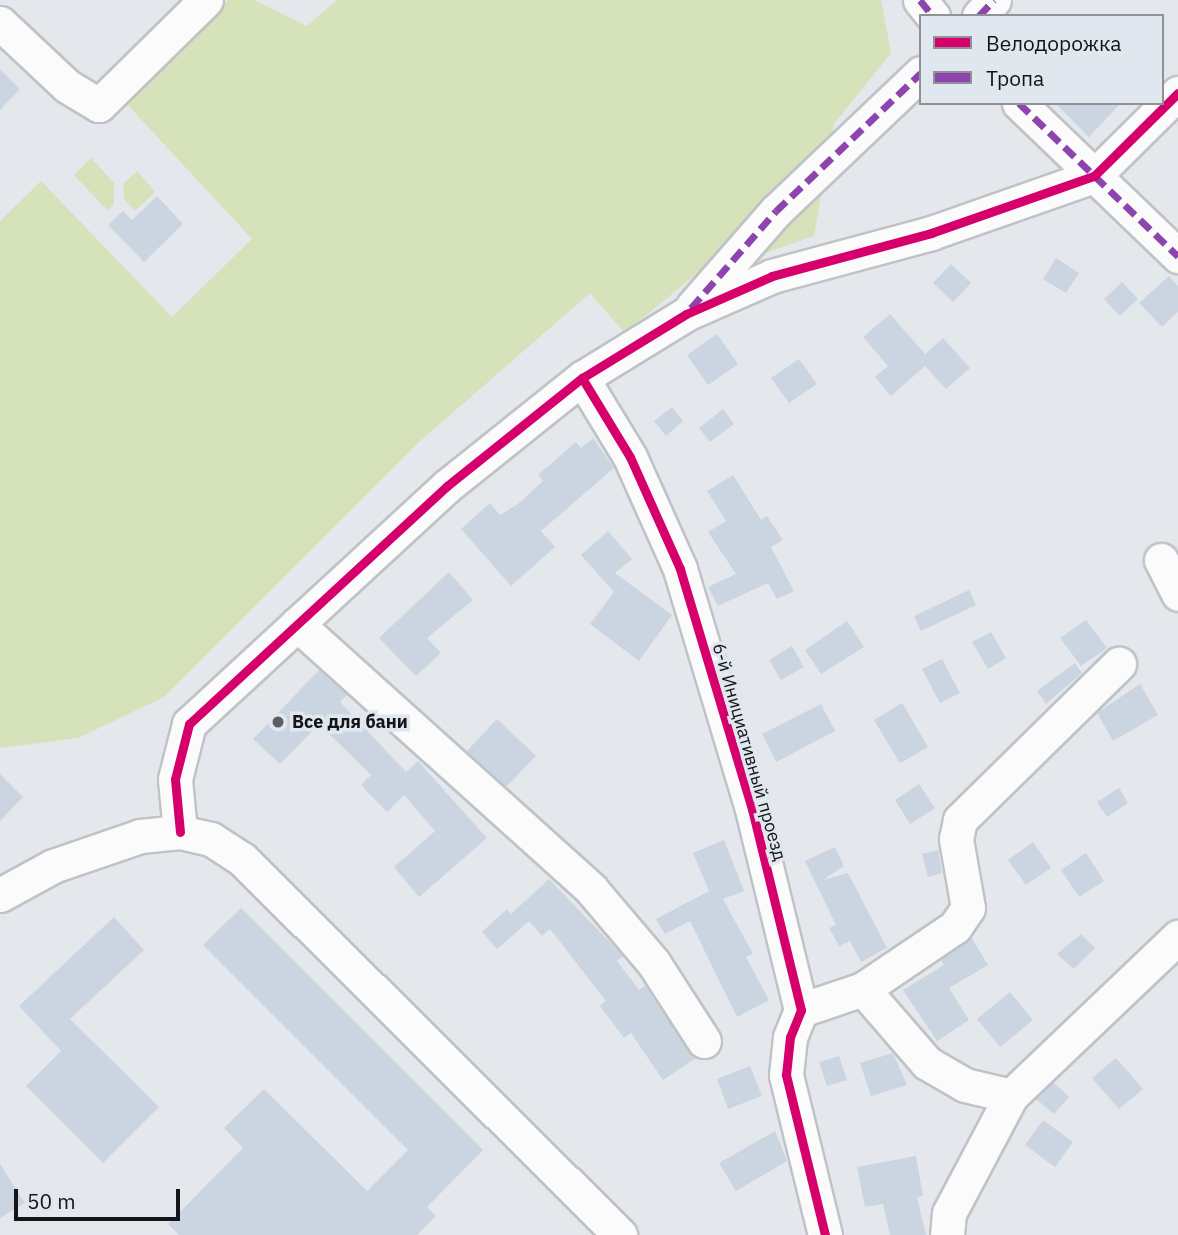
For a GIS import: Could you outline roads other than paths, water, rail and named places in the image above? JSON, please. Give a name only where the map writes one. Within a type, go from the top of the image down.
[{"type":"street","points":[[0,23],[67,86],[99,106],[206,0]]},
{"type":"street","points":[[920,0],[931,14]]},
{"type":"street","points":[[981,14],[994,0]]},
{"type":"street","points":[[686,314],[776,211],[919,75]]},
{"type":"street","points":[[180,832],[174,779],[188,724],[447,486],[582,378],[686,314],[772,275],[931,233],[1094,176],[1178,93]]},
{"type":"street","points":[[1021,105],[1178,256]]},
{"type":"street","name":"6-й Инициативный проезд","points":[[582,378],[630,457],[680,569],[752,809],[801,1010]]},
{"type":"street","points":[[1161,560],[1178,594]]},
{"type":"street","points":[[297,624],[591,889],[653,962],[704,1041]]},
{"type":"street","points":[[825,1235],[786,1075],[790,1037],[801,1010],[863,989],[955,927],[968,908],[957,850],[960,820],[971,804],[1119,664]]},
{"type":"street","points":[[0,895],[66,862],[140,836],[180,832],[211,839],[243,860],[620,1235]]},
{"type":"street","points":[[947,1235],[949,1213],[1011,1096],[1178,937]]},
{"type":"street","points":[[863,989],[927,1063],[965,1085],[1011,1096]]},
{"type":"place","name":"Все для бани","points":[[278,722]]}]
